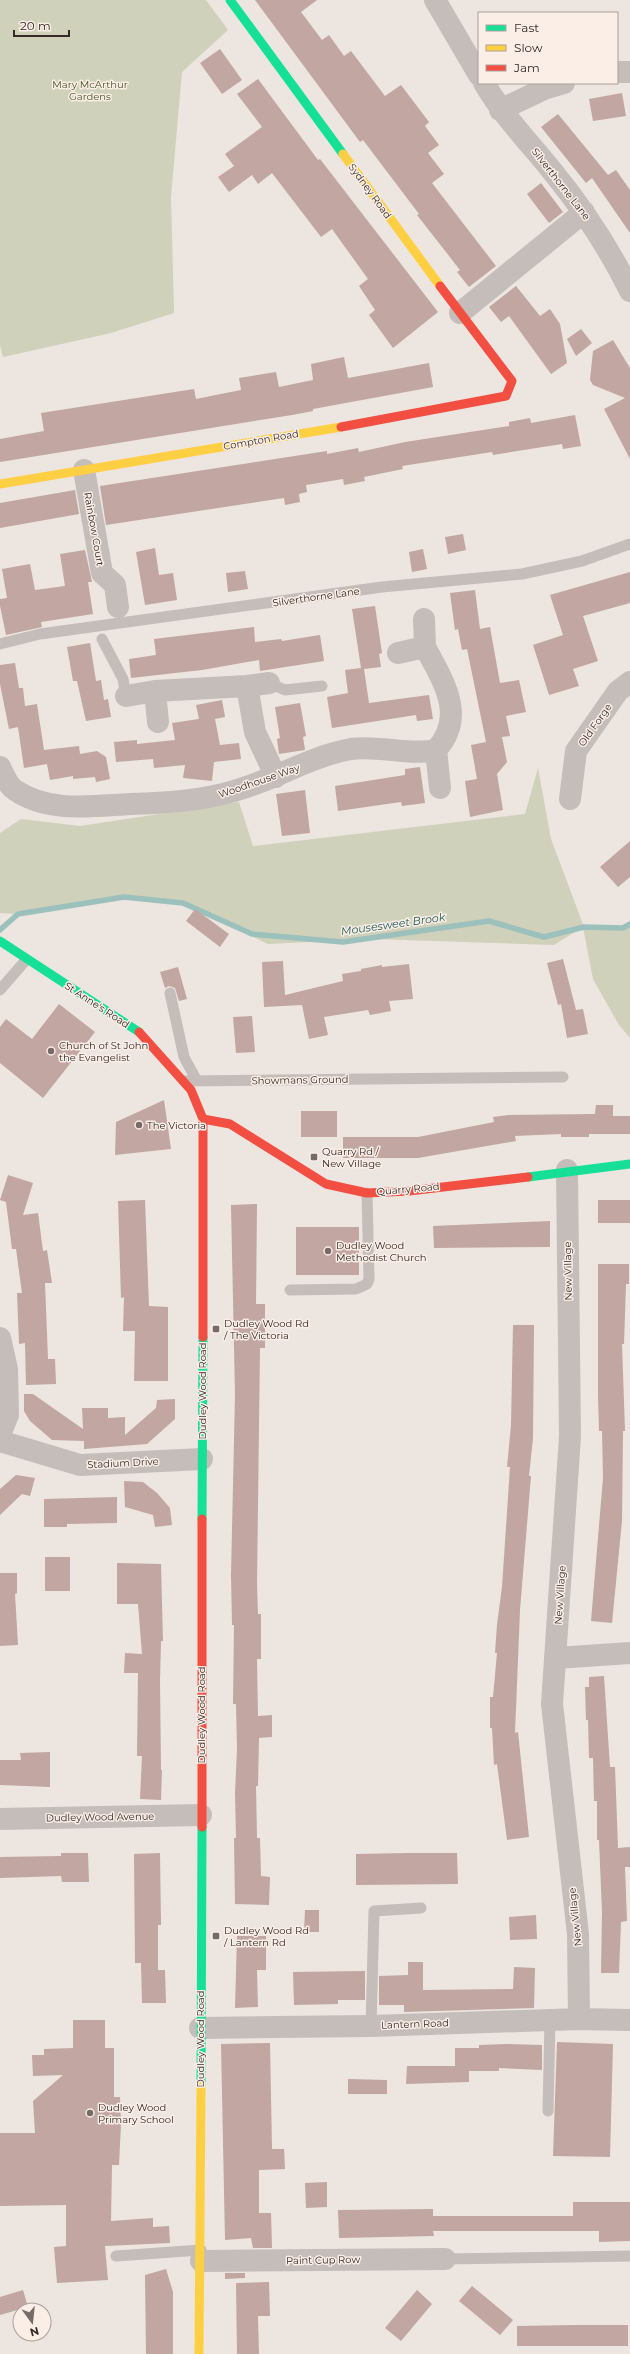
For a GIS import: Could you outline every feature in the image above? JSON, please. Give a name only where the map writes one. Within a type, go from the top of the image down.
[{"type":"street","name":"Sydney Road","points":[[230,0],[460,313],[512,381]]},
{"type":"street","points":[[435,0],[478,72]]},
{"type":"street","points":[[618,72],[630,72]]},
{"type":"street","name":"Silverthorne Lane","points":[[485,84],[500,110],[584,212],[617,265],[630,291]]},
{"type":"street","points":[[500,110],[544,89],[561,84]]},
{"type":"street","points":[[460,313],[584,212]]},
{"type":"street","name":"Compton Road","points":[[0,484],[338,427],[506,396],[512,381]]},
{"type":"street","name":"Rainbow Court","points":[[84,470],[102,574],[116,586],[118,607]]},
{"type":"street","points":[[424,619],[425,648],[450,698],[449,730],[436,750],[440,788]]},
{"type":"street","points":[[398,653],[425,648]]},
{"type":"street","points":[[126,696],[155,691],[247,686],[269,682]]},
{"type":"street","name":"Old Forge","points":[[570,799],[576,751],[618,691],[630,682]]},
{"type":"street","points":[[247,686],[255,732],[276,777]]},
{"type":"street","points":[[155,691],[158,722]]},
{"type":"street","name":"Woodhouse Way","points":[[0,767],[13,789],[26,797],[41,803],[78,807],[181,802],[235,791],[276,777],[324,756],[352,749],[389,748],[428,752],[436,750]]},
{"type":"street","name":"St Anne's Road","points":[[0,941],[14,953],[140,1033],[184,1081]]},
{"type":"street","name":"Dudley Wood Road","points":[[184,1081],[191,1090],[202,1119],[200,2028],[201,2256],[199,2354]]},
{"type":"street","name":"Quarry Road","points":[[202,1119],[230,1124],[326,1184],[367,1193],[409,1191],[567,1170],[630,1164]]},
{"type":"street","name":"New Village","points":[[567,1170],[570,1436],[552,1704],[578,1934],[579,2018]]},
{"type":"street","points":[[0,1338],[7,1369],[8,1416],[0,1435]]},
{"type":"street","name":"Stadium Drive","points":[[0,1441],[80,1465],[202,1459]]},
{"type":"street","points":[[556,1658],[630,1653]]},
{"type":"street","name":"Dudley Wood Avenue","points":[[0,1819],[201,1815]]},
{"type":"street","name":"Lantern Road","points":[[200,2028],[371,2026],[579,2018],[630,2020]]},
{"type":"street","name":"Paint Cup Row","points":[[201,2256],[445,2259]]},
{"type":"lane","name":"Silverthorne Lane","points":[[0,644],[40,634],[382,587],[522,574],[582,561],[630,544]]},
{"type":"lane","points":[[102,639],[123,680],[126,696]]},
{"type":"lane","points":[[269,682],[285,690],[322,686]]},
{"type":"lane","points":[[0,990],[26,960]]},
{"type":"lane","points":[[170,993],[184,1057],[197,1081]]},
{"type":"lane","name":"Showmans Ground","points":[[184,1081],[563,1077]]},
{"type":"lane","points":[[290,1290],[356,1289],[367,1284],[369,1279],[367,1193]]},
{"type":"lane","points":[[371,2026],[374,1911],[421,1908]]},
{"type":"lane","points":[[548,2111],[550,2020]]},
{"type":"lane","points":[[116,2256],[201,2256]]},
{"type":"lane","points":[[445,2259],[630,2256]]},
{"type":"green space","name":"Mary McArthur Gardens","points":[[0,0],[206,0],[228,30],[182,72],[171,197],[174,313],[111,333],[3,357],[0,345]]},
{"type":"green space","points":[[538,768],[551,839],[584,927],[623,928],[630,924],[630,1038],[619,1025],[593,979],[583,927],[554,945],[373,939],[268,944],[183,903],[124,897],[18,914],[0,913],[0,833],[21,819],[80,826],[239,802],[253,846],[525,814]]},
{"type":"building","points":[[255,0],[317,0],[301,12],[322,40],[329,35],[344,56],[351,51],[385,96],[401,85],[429,122],[425,126],[439,145],[428,153],[444,174],[432,183],[496,266],[469,287],[457,272],[460,270],[417,215],[419,214],[363,140],[360,142]]},
{"type":"building","points":[[220,49],[242,80],[222,94],[200,63]]},
{"type":"building","points":[[258,79],[318,160],[320,159],[438,312],[393,348],[369,315],[375,310],[359,286],[368,279],[332,229],[321,237],[272,173],[258,184],[252,175],[229,192],[218,177],[234,166],[225,154],[262,127],[237,94]]},
{"type":"building","points":[[622,93],[626,116],[593,121],[589,99]]},
{"type":"building","points":[[558,114],[608,175],[616,170],[630,190],[630,233],[592,178],[586,183],[541,127]]},
{"type":"building","points":[[541,183],[563,212],[549,223],[527,194]]},
{"type":"building","points":[[516,286],[540,316],[550,309],[560,324],[567,363],[551,374],[509,316],[501,322],[489,307]]},
{"type":"building","points":[[581,329],[592,343],[576,356],[567,339]]},
{"type":"building","points":[[613,340],[630,368],[630,459],[604,409],[625,398],[593,385],[590,380],[593,351]]},
{"type":"building","points":[[344,357],[348,378],[429,363],[433,387],[313,409],[313,411],[292,415],[0,462],[0,439],[44,431],[41,413],[194,389],[196,399],[241,390],[239,378],[276,372],[279,387],[313,380],[311,364]]},
{"type":"building","points":[[575,415],[581,446],[563,449],[562,444],[493,455],[492,452],[402,466],[403,469],[364,477],[365,481],[344,485],[343,479],[306,485],[307,492],[299,494],[300,502],[285,505],[284,498],[106,525],[100,486],[327,451],[327,454],[358,448],[359,452],[405,442],[509,426],[509,422],[530,418],[531,423]]},
{"type":"building","points":[[75,490],[79,514],[0,528],[0,503]]},
{"type":"building","points":[[463,534],[466,550],[448,554],[445,537]]},
{"type":"building","points":[[155,548],[159,575],[173,573],[177,600],[145,605],[136,552]]},
{"type":"building","points":[[423,549],[427,569],[412,572],[409,552]]},
{"type":"building","points":[[85,550],[92,582],[88,582],[93,614],[41,622],[42,627],[6,635],[0,606],[0,599],[7,598],[2,569],[30,564],[35,590],[65,586],[60,554]]},
{"type":"building","points":[[245,571],[248,589],[228,592],[226,573]]},
{"type":"building","points":[[630,572],[630,603],[583,616],[598,661],[573,669],[579,686],[549,695],[533,645],[563,635],[550,595]]},
{"type":"building","points":[[475,590],[480,629],[490,627],[500,683],[519,680],[526,712],[506,716],[510,736],[502,737],[507,762],[497,774],[503,810],[470,817],[465,781],[477,779],[471,745],[486,742],[467,649],[462,650],[458,629],[455,630],[450,593]]},
{"type":"building","points":[[375,606],[382,653],[379,654],[381,667],[364,669],[369,703],[429,695],[433,719],[417,721],[416,715],[332,728],[327,697],[348,693],[345,670],[361,668],[352,609]]},
{"type":"building","points":[[254,627],[255,642],[281,639],[282,641],[320,635],[324,661],[260,671],[259,660],[202,670],[131,678],[129,659],[156,655],[154,639]]},
{"type":"building","points":[[90,643],[96,681],[101,680],[104,700],[108,699],[111,717],[86,721],[77,681],[73,681],[67,647]]},
{"type":"building","points":[[15,663],[19,688],[23,688],[25,706],[37,704],[44,750],[79,746],[80,754],[97,751],[106,757],[110,779],[96,782],[95,777],[73,779],[73,776],[50,780],[47,764],[24,768],[18,727],[9,729],[0,684],[0,665]]},
{"type":"building","points":[[222,700],[225,717],[215,719],[220,745],[239,743],[241,759],[214,762],[212,781],[183,778],[185,765],[154,768],[153,759],[116,762],[114,742],[137,740],[137,744],[175,740],[172,723],[199,719],[196,705]]},
{"type":"building","points":[[300,703],[306,736],[303,737],[305,750],[279,754],[277,739],[280,738],[275,707]]},
{"type":"building","points":[[420,767],[425,803],[402,806],[401,802],[338,811],[335,786],[405,775],[405,769]]},
{"type":"building","points":[[305,790],[310,833],[282,836],[276,794]]},
{"type":"building","points":[[630,841],[630,877],[618,887],[600,867]]},
{"type":"building","points":[[195,909],[229,934],[220,947],[186,921]]},
{"type":"building","points":[[563,959],[576,1010],[583,1009],[588,1034],[567,1038],[561,1004],[558,1005],[547,963]]},
{"type":"building","points":[[283,961],[285,995],[343,981],[342,974],[361,971],[361,969],[382,965],[382,967],[409,964],[413,999],[389,1001],[391,1011],[370,1015],[368,1010],[324,1017],[328,1035],[309,1039],[302,1005],[264,1007],[262,962]]},
{"type":"building","points":[[178,967],[187,999],[179,1001],[175,988],[169,986],[165,988],[160,972]]},
{"type":"building","name":"Church of St John the Evangelist","points":[[59,1004],[95,1032],[43,1098],[0,1063],[0,1027],[6,1019],[32,1039]]},
{"type":"building","points":[[252,1016],[255,1052],[236,1053],[233,1017]]},
{"type":"building","points":[[164,1100],[171,1149],[115,1155],[116,1122]]},
{"type":"building","points":[[596,1105],[613,1105],[613,1116],[630,1116],[630,1134],[589,1134],[589,1137],[561,1137],[561,1134],[515,1136],[516,1141],[418,1158],[343,1158],[343,1137],[418,1137],[494,1122],[493,1117],[509,1115],[595,1114]]},
{"type":"building","points":[[301,1111],[337,1111],[337,1137],[301,1137]]},
{"type":"building","points":[[8,1175],[33,1183],[23,1215],[38,1213],[43,1251],[47,1250],[52,1283],[45,1283],[48,1359],[55,1359],[56,1384],[26,1385],[25,1343],[19,1344],[17,1293],[22,1293],[16,1249],[12,1249],[6,1202],[0,1200]]},
{"type":"building","points":[[145,1200],[149,1306],[168,1307],[168,1381],[134,1381],[135,1331],[123,1331],[124,1297],[121,1298],[118,1201]]},
{"type":"building","points":[[598,1200],[630,1200],[630,1223],[598,1223]]},
{"type":"building","points":[[257,1204],[256,1304],[265,1304],[265,1348],[260,1348],[257,1584],[258,1614],[261,1614],[261,1659],[257,1659],[258,1716],[272,1715],[272,1737],[259,1738],[258,1786],[256,1786],[257,1838],[260,1838],[261,1876],[270,1877],[269,1905],[235,1904],[234,1838],[236,1838],[235,1793],[237,1749],[236,1704],[233,1704],[234,1625],[232,1625],[231,1575],[235,1395],[231,1205]]},
{"type":"building","points":[[550,1221],[550,1247],[434,1248],[433,1226]]},
{"type":"building","name":"Dudley Wood Methodist Church","points":[[296,1227],[359,1227],[359,1275],[296,1275]]},
{"type":"building","points":[[598,1264],[629,1264],[629,1284],[626,1284],[624,1344],[622,1344],[625,1431],[623,1431],[622,1521],[612,1623],[591,1621],[603,1478],[602,1431],[599,1431],[598,1396]]},
{"type":"building","points":[[513,1325],[534,1325],[533,1438],[520,1610],[515,1733],[518,1732],[529,1837],[507,1840],[497,1764],[494,1765],[492,1728],[490,1728],[490,1697],[493,1697],[497,1653],[495,1653],[502,1587],[510,1467],[507,1467],[511,1425]]},
{"type":"building","points":[[24,1394],[33,1394],[83,1429],[82,1408],[108,1408],[108,1418],[125,1417],[125,1435],[156,1408],[157,1400],[175,1399],[175,1419],[147,1444],[84,1449],[84,1441],[52,1440],[30,1421],[24,1411]]},
{"type":"building","points":[[16,1475],[35,1478],[30,1496],[22,1494],[0,1515],[0,1489]]},
{"type":"building","points":[[124,1481],[143,1482],[157,1493],[170,1508],[172,1525],[155,1527],[153,1515],[125,1507]]},
{"type":"building","points":[[117,1497],[117,1523],[67,1524],[67,1527],[44,1527],[44,1499]]},
{"type":"building","points":[[45,1557],[70,1557],[70,1591],[45,1591]]},
{"type":"building","points":[[117,1563],[161,1564],[163,1641],[161,1641],[160,1680],[162,1770],[161,1800],[140,1799],[142,1756],[137,1756],[138,1673],[124,1673],[125,1653],[142,1654],[138,1604],[117,1604]]},
{"type":"building","points":[[0,1573],[17,1573],[17,1593],[15,1594],[18,1645],[0,1646]]},
{"type":"building","points":[[604,1676],[610,1767],[615,1767],[618,1848],[630,1847],[630,1867],[625,1867],[627,1921],[621,1922],[619,1973],[601,1973],[602,1912],[599,1840],[597,1840],[597,1801],[594,1801],[593,1758],[589,1758],[588,1720],[586,1720],[585,1687],[589,1687],[589,1677]]},
{"type":"building","points":[[50,1752],[50,1787],[0,1785],[0,1760],[21,1760],[20,1753]]},
{"type":"building","points":[[61,1853],[88,1853],[89,1882],[62,1882],[61,1876],[0,1878],[0,1857],[61,1856]]},
{"type":"building","points":[[160,1853],[161,1925],[158,1925],[158,1970],[165,1970],[166,2003],[142,2003],[141,1963],[135,1963],[134,1854]]},
{"type":"building","points":[[457,1853],[458,1884],[356,1885],[356,1854]]},
{"type":"building","points":[[305,1910],[319,1910],[319,1932],[304,1932]]},
{"type":"building","points":[[536,1915],[537,1939],[510,1940],[509,1917]]},
{"type":"building","points":[[237,1936],[266,1936],[266,1970],[257,1970],[258,2007],[235,2008]]},
{"type":"building","points":[[408,1962],[423,1962],[423,1990],[513,1989],[514,1967],[535,1968],[534,2008],[404,2012],[404,2005],[379,2005],[379,1976],[408,1975]]},
{"type":"building","points":[[365,1971],[365,2000],[338,2000],[338,2004],[294,2005],[293,1972]]},
{"type":"building","points":[[73,2020],[105,2020],[105,2048],[114,2048],[114,2097],[120,2097],[121,2124],[119,2165],[112,2165],[111,2221],[153,2218],[153,2227],[169,2226],[170,2243],[105,2246],[108,2280],[57,2283],[54,2247],[66,2246],[66,2205],[0,2206],[0,2133],[35,2133],[33,2101],[63,2075],[33,2076],[32,2055],[44,2055],[44,2049],[73,2048]]},
{"type":"building","points":[[557,2042],[613,2044],[610,2157],[553,2156]]},
{"type":"building","points":[[270,2043],[272,2149],[284,2149],[285,2169],[259,2170],[259,2213],[271,2213],[272,2248],[253,2248],[251,2238],[225,2240],[221,2044]]},
{"type":"building","points":[[479,2045],[542,2045],[542,2070],[499,2068],[499,2071],[469,2071],[469,2082],[406,2084],[407,2066],[455,2066],[455,2048],[479,2048]]},
{"type":"building","points":[[348,2079],[387,2080],[387,2094],[348,2094]]},
{"type":"building","points":[[327,2182],[327,2207],[306,2208],[305,2183]]},
{"type":"building","points":[[573,2202],[630,2202],[630,2241],[599,2242],[599,2231],[433,2231],[434,2236],[339,2238],[338,2210],[433,2209],[433,2216],[573,2216]]},
{"type":"building","points":[[166,2269],[173,2292],[173,2354],[146,2354],[145,2275]]},
{"type":"building","points":[[225,2273],[245,2273],[245,2278],[225,2279]]},
{"type":"building","points":[[269,2282],[270,2316],[258,2316],[259,2354],[237,2354],[236,2283]]},
{"type":"building","points":[[472,2286],[513,2320],[500,2335],[459,2301]]},
{"type":"building","points":[[23,2290],[27,2302],[12,2302],[12,2312],[0,2315],[0,2297]]},
{"type":"building","points":[[417,2290],[432,2304],[401,2341],[385,2328]]},
{"type":"building","points":[[628,2325],[628,2346],[517,2346],[517,2326]]},
{"type":"waterway","name":"Mousesweet Brook","points":[[0,930],[18,914],[124,897],[183,903],[252,934],[343,942],[489,921],[544,937],[584,927],[623,928],[630,924]]},
{"type":"traffic: fast","points":[[230,0],[343,154]]},
{"type":"traffic: fast","points":[[0,941],[139,1032]]},
{"type":"traffic: fast","points":[[528,1177],[630,1164]]},
{"type":"traffic: fast","points":[[202,1519],[203,1337]]},
{"type":"traffic: fast","points":[[201,2085],[202,1827]]},
{"type":"traffic: slow","points":[[343,154],[440,286]]},
{"type":"traffic: slow","points":[[0,484],[341,427]]},
{"type":"traffic: slow","points":[[199,2354],[201,2085]]},
{"type":"traffic: jam","points":[[341,427],[506,396],[512,381],[440,286]]},
{"type":"traffic: jam","points":[[139,1032],[191,1090],[203,1119],[203,1337]]},
{"type":"traffic: jam","points":[[203,1119],[230,1124],[326,1184],[367,1193],[409,1191],[528,1177]]},
{"type":"traffic: jam","points":[[202,1519],[202,1827]]},
{"type":"place","name":"Church of St John the Evangelist","points":[[51,1051]]},
{"type":"place","name":"The Victoria","points":[[139,1125]]},
{"type":"place","name":"Quarry Rd / New Village","points":[[314,1157]]},
{"type":"place","name":"Dudley Wood Methodist Church","points":[[328,1251]]},
{"type":"place","name":"Dudley Wood Rd / The Victoria","points":[[216,1329]]},
{"type":"place","name":"Dudley Wood Rd / Lantern Rd","points":[[216,1936]]},
{"type":"place","name":"Dudley Wood Primary School","points":[[90,2113]]}]
